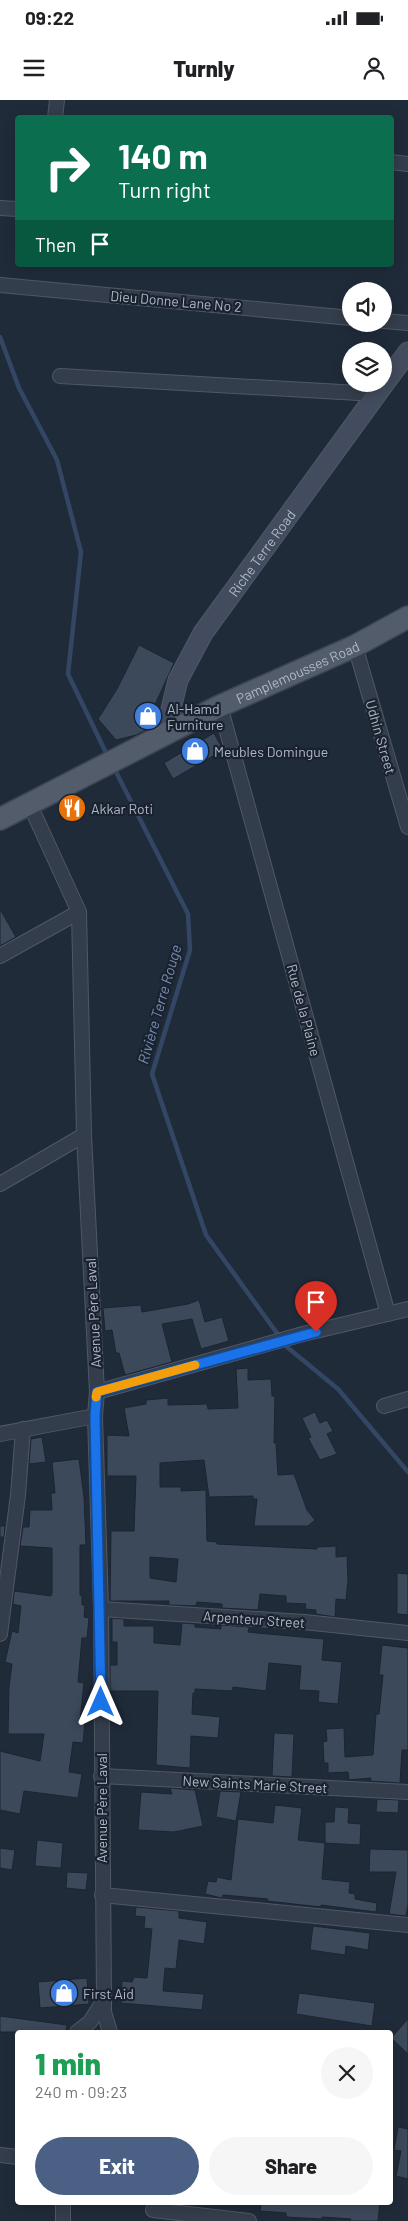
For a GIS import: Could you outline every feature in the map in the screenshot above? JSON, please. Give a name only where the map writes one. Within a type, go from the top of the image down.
[{"type":"main road","name":"Riche Terre Road","points":[[392,373],[408,352]]},
{"type":"main road","name":"Riche Terre Road","points":[[165,734],[178,680],[203,633],[377,392]]},
{"type":"main road","name":"Pamplemousses Road","points":[[0,819],[220,706],[355,646],[408,617]]},
{"type":"street","points":[[55,115],[57,100]]},
{"type":"street","points":[[394,162],[408,164]]},
{"type":"street","points":[[0,208],[15,209]]},
{"type":"street","name":"Dieu Donne Lane No 2","points":[[0,285],[342,317]]},
{"type":"street","points":[[392,322],[408,323]]},
{"type":"street","points":[[60,376],[342,386]]},
{"type":"street","name":"Udhin Street","points":[[355,646],[408,827]]},
{"type":"street","name":"Rue de la Plaine","points":[[220,706],[388,1314]]},
{"type":"street","name":"Avenue Père Laval","points":[[30,805],[79,912],[84,1135],[97,1392],[95,1416],[101,1609],[104,2006]]},
{"type":"street","points":[[0,956],[79,912]]},
{"type":"street","points":[[0,1184],[84,1135]]},
{"type":"street","points":[[97,1392],[303,1334],[408,1309]]},
{"type":"street","points":[[384,1406],[408,1399]]},
{"type":"street","points":[[0,1434],[95,1416]]},
{"type":"street","points":[[0,1634],[18,1495],[23,1429]]},
{"type":"street","name":"Arpenteur Street","points":[[101,1609],[304,1622],[408,1632]]},
{"type":"street","name":"New Saints Marie Street","points":[[101,1776],[408,1792]]},
{"type":"street","points":[[102,1895],[408,1925]]},
{"type":"street","points":[[80,2030],[90,2022],[104,2006]]},
{"type":"street","points":[[99,2030],[104,2006]]},
{"type":"street","points":[[104,2006],[110,2030]]},
{"type":"street","points":[[0,2155],[15,2157]]},
{"type":"street","points":[[63,2205],[63,2221]]},
{"type":"street","points":[[153,2211],[250,2221]]},
{"type":"building","points":[[139,645],[174,663],[153,709],[159,712],[150,728],[136,735],[116,740],[98,719],[117,689]]},
{"type":"building","points":[[214,733],[223,750],[173,779],[164,763]]},
{"type":"building","points":[[0,909],[16,937],[0,946]]},
{"type":"building","points":[[199,1300],[205,1322],[222,1317],[229,1341],[201,1349],[192,1319],[162,1324],[172,1362],[125,1375],[119,1353],[116,1353],[112,1330],[105,1331],[103,1308],[141,1305],[142,1312],[188,1304]]},
{"type":"building","points":[[248,1368],[248,1380],[271,1379],[272,1396],[275,1396],[274,1443],[276,1443],[278,1475],[294,1474],[307,1510],[315,1520],[308,1526],[254,1526],[257,1499],[253,1499],[253,1496],[209,1497],[204,1460],[160,1463],[160,1487],[181,1487],[181,1491],[206,1490],[207,1541],[217,1542],[217,1544],[317,1549],[317,1547],[336,1546],[336,1557],[347,1556],[348,1580],[346,1600],[336,1599],[335,1617],[316,1614],[316,1610],[305,1609],[306,1604],[286,1603],[286,1596],[260,1594],[258,1610],[222,1608],[222,1604],[197,1602],[196,1606],[169,1605],[169,1601],[110,1601],[111,1531],[134,1531],[136,1476],[107,1476],[107,1435],[129,1436],[124,1408],[146,1404],[146,1400],[168,1398],[168,1405],[207,1404],[208,1409],[238,1408],[236,1369]],"holes":[[[150,1557],[178,1559],[176,1582],[150,1578]]]},
{"type":"building","points":[[315,1412],[320,1423],[327,1420],[333,1431],[327,1434],[337,1454],[320,1460],[308,1438],[311,1437],[302,1418]]},
{"type":"building","points":[[42,1437],[46,1462],[29,1464],[31,1439]]},
{"type":"building","points":[[79,1459],[84,1497],[86,1545],[80,1545],[80,1595],[82,1595],[82,1605],[85,1605],[84,1617],[89,1618],[87,1638],[82,1638],[78,1682],[84,1683],[80,1721],[85,1722],[83,1743],[73,1742],[69,1772],[82,1774],[78,1798],[24,1791],[20,1814],[0,1810],[0,1751],[40,1761],[44,1734],[8,1734],[9,1687],[12,1664],[5,1662],[12,1631],[18,1633],[21,1606],[13,1604],[14,1591],[51,1596],[52,1593],[52,1548],[20,1546],[23,1527],[29,1527],[30,1510],[52,1510],[51,1493],[55,1493],[52,1462]]},
{"type":"building","points":[[0,1526],[5,1526],[4,1537],[0,1537]]},
{"type":"building","points":[[397,1573],[408,1574],[408,1615],[397,1614]]},
{"type":"building","points":[[112,1618],[124,1619],[124,1626],[154,1626],[154,1643],[180,1645],[182,1623],[195,1624],[195,1627],[221,1629],[221,1625],[249,1627],[248,1632],[324,1639],[322,1660],[342,1662],[338,1704],[318,1702],[319,1691],[299,1690],[301,1666],[269,1663],[266,1691],[233,1687],[232,1691],[195,1689],[195,1693],[193,1693],[192,1714],[220,1717],[218,1738],[191,1736],[190,1768],[156,1765],[158,1691],[110,1691],[110,1665],[117,1665],[117,1642],[112,1642]]},
{"type":"building","points":[[382,1645],[408,1648],[408,1750],[402,1750],[400,1783],[370,1781],[371,1778],[349,1780],[348,1772],[328,1773],[328,1763],[324,1763],[323,1742],[327,1741],[326,1729],[344,1728],[345,1757],[373,1755],[376,1714],[379,1714],[383,1675],[379,1675]]},
{"type":"building","points":[[274,1733],[294,1734],[292,1777],[272,1776]]},
{"type":"building","points":[[170,1788],[195,1790],[203,1826],[174,1832],[138,1830],[141,1792],[172,1794]]},
{"type":"building","points":[[220,1791],[241,1792],[236,1821],[216,1817]]},
{"type":"building","points":[[377,1799],[399,1800],[398,1813],[376,1812]]},
{"type":"building","points":[[275,1805],[302,1808],[298,1840],[325,1843],[322,1879],[350,1882],[349,1893],[355,1894],[355,1899],[377,1903],[376,1912],[267,1901],[268,1899],[223,1895],[222,1898],[205,1894],[208,1881],[216,1882],[217,1877],[231,1880],[238,1819],[273,1823]]},
{"type":"building","points":[[335,1807],[349,1808],[348,1823],[361,1824],[360,1845],[325,1843],[325,1822],[334,1822]]},
{"type":"building","points":[[37,1840],[63,1843],[61,1868],[35,1866]]},
{"type":"building","points":[[0,1848],[15,1850],[12,1870],[0,1868]]},
{"type":"building","points":[[370,1849],[408,1850],[408,1905],[406,1916],[389,1914],[396,1872],[369,1872]]},
{"type":"building","points":[[67,1872],[88,1873],[86,1890],[66,1888]]},
{"type":"building","points":[[136,1907],[179,1911],[179,1918],[207,1922],[204,1944],[179,1940],[176,1969],[165,1968],[163,1991],[204,1994],[202,2010],[121,2003],[122,1981],[132,1982],[134,1977],[147,1978],[152,1929],[144,1928],[145,1917],[135,1916]]},
{"type":"building","points":[[313,1926],[370,1933],[368,1950],[346,1946],[345,1955],[310,1950]]},
{"type":"building","name":"First Aid","points":[[87,1978],[89,2004],[40,2008],[38,1982]]},
{"type":"building","points":[[299,1993],[375,2003],[372,2026],[296,2014]]},
{"type":"building","points":[[0,2016],[67,2025],[66,2030],[15,2030],[15,2032],[0,2032]]},
{"type":"building","points":[[408,2019],[408,2054],[393,2040],[393,2036]]},
{"type":"building","points":[[398,2127],[408,2129],[408,2179],[396,2176],[401,2151],[394,2150]]},
{"type":"building","points":[[261,2205],[380,2205],[378,2221],[350,2221],[351,2219],[322,2217],[322,2219],[286,2217],[286,2213],[260,2211]]},
{"type":"waterway","name":"Rivière Terre Rouge","points":[[0,337],[19,388],[57,460],[81,552],[68,674],[108,757]]},
{"type":"waterway","name":"Rivière Terre Rouge","points":[[113,766],[188,914],[190,950],[152,1074],[206,1235],[287,1347],[338,1389],[408,1472]]},
{"type":"slow traffic","points":[[96,1397],[97,1392],[195,1365]]},
{"type":"place","name":"Al-Hamd Furniture","points":[[148,716]]},
{"type":"place","name":"Meubles Domingue","points":[[195,751]]},
{"type":"place","name":"Akkar Roti","points":[[72,808]]},
{"type":"place","name":"First Aid","points":[[64,1993]]},
{"type":"route","points":[[101,1702],[101,1609],[95,1416],[97,1392],[303,1334],[316,1332]]}]
